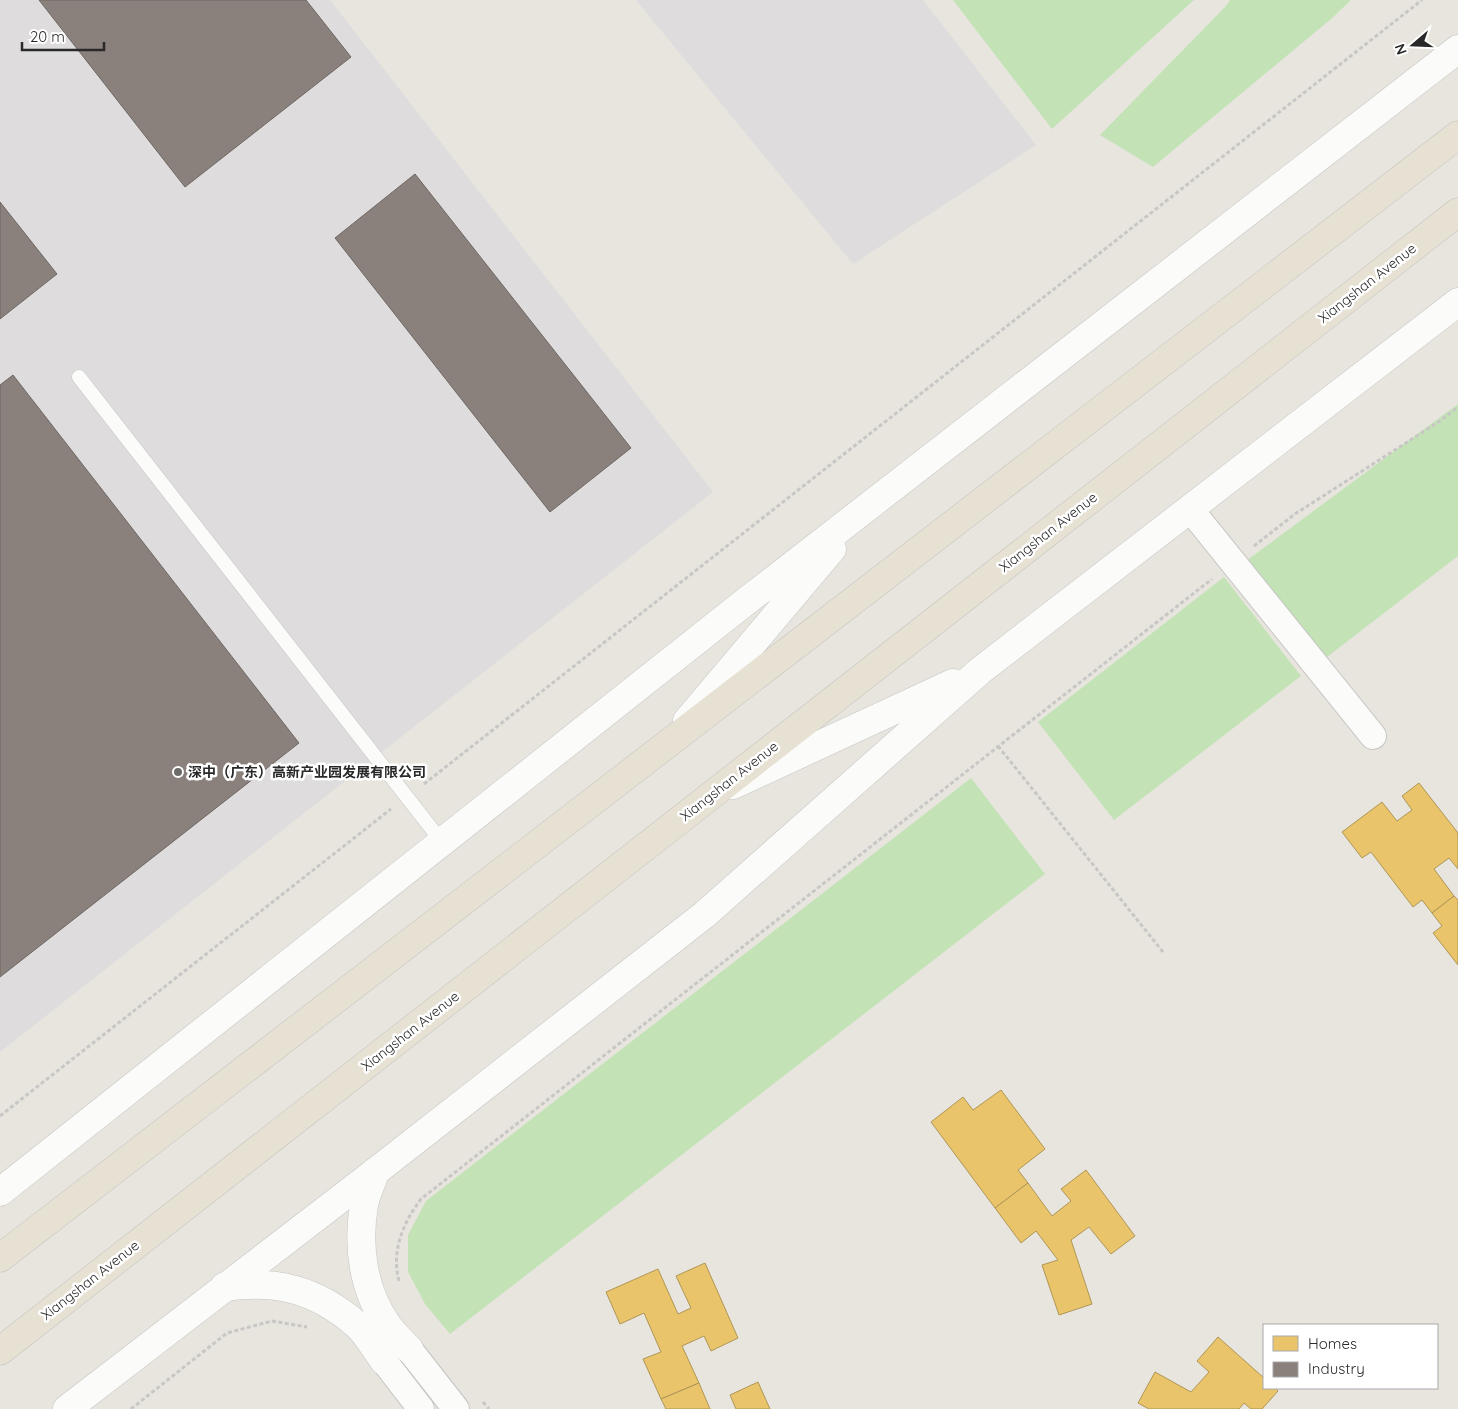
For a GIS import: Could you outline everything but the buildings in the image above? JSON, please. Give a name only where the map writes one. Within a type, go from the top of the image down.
[{"type":"highway","points":[[0,1258],[1458,135]]},
{"type":"highway","name":"Xiangshan Avenue","points":[[0,1350],[1458,212]]},
{"type":"main road","points":[[0,1192],[866,508],[1452,56]]},
{"type":"main road","points":[[67,1409],[704,915],[981,670],[1458,302]]},
{"type":"main road","points":[[672,739],[866,508]]},
{"type":"main road","points":[[712,795],[981,670]]},
{"type":"main road","points":[[375,1172],[364,1203],[360,1236],[363,1268],[372,1298],[388,1326],[409,1349]]},
{"type":"main road","points":[[224,1287],[248,1284],[274,1285],[298,1290],[320,1299],[357,1325],[384,1361]]},
{"type":"street","points":[[1190,509],[1373,736]]},
{"type":"street","points":[[409,1349],[456,1409]]},
{"type":"street","points":[[384,1361],[421,1409]]},
{"type":"lane","points":[[79,377],[442,842]]},
{"type":"path","points":[[0,1116],[1422,0]]},
{"type":"path","points":[[400,1286],[396,1261],[398,1244],[403,1228],[421,1199],[1295,514],[1440,421],[1458,407]]},
{"type":"path","points":[[998,746],[1163,952]]},
{"type":"path","points":[[131,1409],[227,1332],[272,1321],[308,1327]]},
{"type":"path","points":[[477,1395],[489,1409]]},
{"type":"shaded area","name":"深中（广东）高新产业园发展有限公司","points":[[0,0],[330,0],[713,492],[0,1052]]},
{"type":"shaded area","points":[[636,0],[923,0],[1036,145],[853,264]]},
{"type":"green space","points":[[953,0],[1194,0],[1052,129]]},
{"type":"green space","points":[[1230,0],[1351,0],[1331,19],[1153,167],[1100,135],[1225,7]]},
{"type":"green space","points":[[1458,404],[1458,556],[1327,657],[1246,561]]},
{"type":"green space","points":[[1224,577],[1301,676],[1114,820],[1038,722]]},
{"type":"green space","points":[[971,778],[1045,874],[450,1334],[425,1304],[408,1272],[408,1235],[426,1201]]},
{"type":"place","name":"深中（广东）高新产业园发展有限公司","points":[[178,772]]}]
